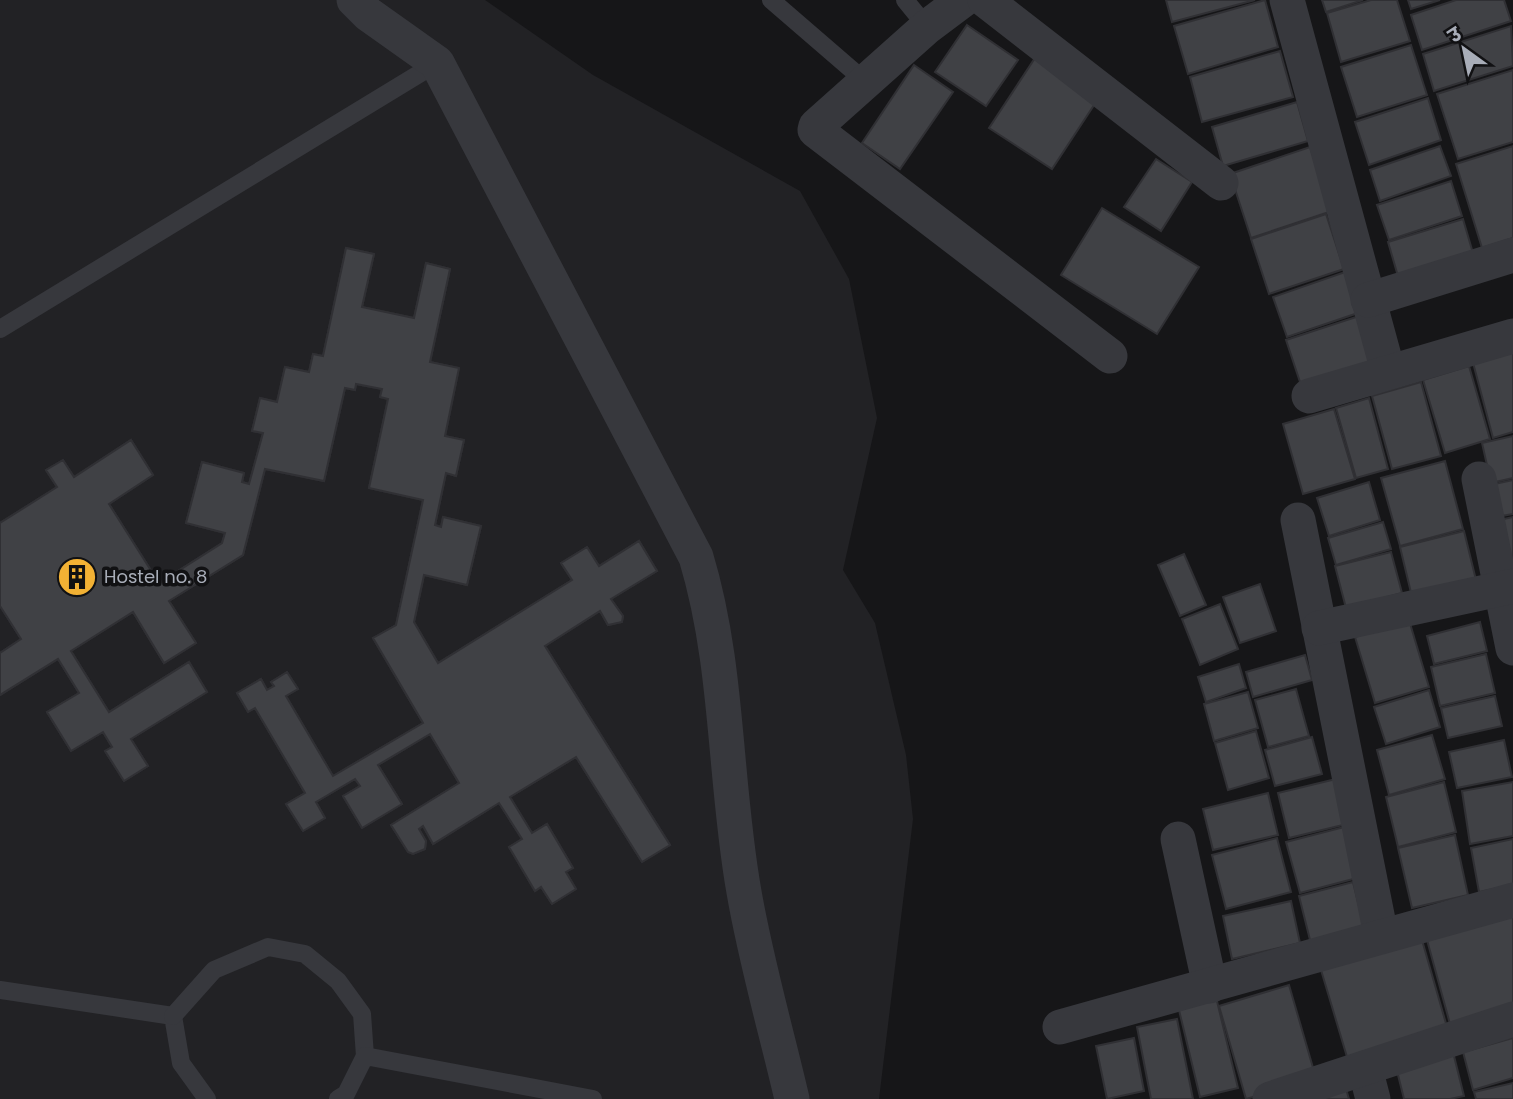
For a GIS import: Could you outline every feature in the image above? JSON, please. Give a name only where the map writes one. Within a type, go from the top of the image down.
[{"type":"street","points":[[354,0],[368,14],[438,63],[696,557],[710,604],[720,667],[743,892],[792,1099]]},
{"type":"street","points":[[963,0],[927,27],[816,126],[818,135],[1110,356]]},
{"type":"street","points":[[985,0],[1221,183]]},
{"type":"street","points":[[1287,0],[1388,371]]},
{"type":"street","points":[[1368,300],[1513,255]]},
{"type":"street","points":[[1309,396],[1513,336]]},
{"type":"street","points":[[1479,479],[1507,587],[1513,648]]},
{"type":"street","points":[[1298,520],[1381,936]]},
{"type":"street","points":[[1319,628],[1507,587]]},
{"type":"street","points":[[1178,839],[1210,986]]},
{"type":"street","points":[[1060,1027],[1513,900]]},
{"type":"street","points":[[1270,1099],[1369,1083],[1513,1019]]},
{"type":"lane","points":[[771,0],[866,82]]},
{"type":"lane","points":[[905,0],[927,27]]},
{"type":"lane","points":[[0,329],[438,63]]},
{"type":"lane","points":[[173,1016],[214,970],[268,947],[305,954],[338,981],[362,1014],[365,1056],[346,1094],[338,1099]]},
{"type":"lane","points":[[0,990],[173,1016]]},
{"type":"lane","points":[[173,1016],[181,1063],[207,1099]]},
{"type":"lane","points":[[365,1056],[593,1099]]},
{"type":"shaded area","points":[[0,0],[485,0],[593,75],[800,191],[849,279],[877,418],[843,570],[875,623],[906,755],[913,819],[879,1099],[0,1099]]},
{"type":"building","points":[[1166,0],[1255,0],[1172,22]]},
{"type":"building","points":[[1265,0],[1278,47],[1188,74],[1174,26]]},
{"type":"building","points":[[1322,0],[1363,0],[1326,12]]},
{"type":"building","points":[[1371,0],[1397,0],[1410,41],[1341,62],[1327,13]]},
{"type":"building","points":[[1408,0],[1440,0],[1411,9]]},
{"type":"building","points":[[1456,0],[1504,0],[1511,21],[1422,50],[1411,15]]},
{"type":"building","points":[[967,25],[1018,60],[986,106],[935,72]]},
{"type":"building","points":[[1511,26],[1513,66],[1434,91],[1423,54]]},
{"type":"building","points":[[1411,45],[1427,95],[1357,117],[1341,67]]},
{"type":"building","points":[[1280,51],[1293,97],[1202,122],[1190,77]]},
{"type":"building","points":[[1035,58],[1098,99],[1052,169],[989,128]]},
{"type":"building","points":[[914,65],[953,92],[900,169],[862,143]]},
{"type":"building","points":[[1513,70],[1513,142],[1458,159],[1437,94]]},
{"type":"building","points":[[1428,98],[1441,140],[1369,165],[1355,122]]},
{"type":"building","points":[[1297,102],[1308,141],[1223,166],[1212,127]]},
{"type":"building","points":[[1440,146],[1451,176],[1380,201],[1370,170]]},
{"type":"building","points":[[1513,146],[1513,238],[1482,248],[1456,164]]},
{"type":"building","points":[[1310,147],[1332,211],[1251,238],[1230,174]]},
{"type":"building","points":[[1156,159],[1192,182],[1161,231],[1124,207]]},
{"type":"building","points":[[1451,181],[1462,216],[1389,240],[1377,205]]},
{"type":"building","points":[[1102,208],[1199,267],[1157,334],[1061,275]]},
{"type":"building","points":[[1326,214],[1344,269],[1269,294],[1251,239]]},
{"type":"building","points":[[1463,219],[1475,260],[1400,283],[1388,242]]},
{"type":"building","name":"Hostel no. 8","points":[[346,248],[374,254],[362,307],[414,318],[426,263],[450,269],[430,362],[459,368],[445,436],[464,440],[456,476],[446,473],[435,525],[441,527],[443,517],[481,526],[467,585],[424,575],[414,622],[438,663],[572,580],[561,563],[587,547],[599,566],[639,541],[657,571],[611,599],[623,616],[622,622],[608,625],[600,611],[545,646],[670,845],[642,862],[576,757],[510,797],[532,833],[547,824],[573,868],[566,872],[576,889],[552,904],[541,887],[535,891],[509,847],[522,839],[499,803],[433,844],[423,826],[419,829],[426,841],[425,849],[413,854],[408,852],[391,825],[459,783],[430,734],[378,765],[402,804],[362,828],[343,796],[360,786],[355,779],[316,802],[325,818],[303,831],[286,804],[305,793],[255,708],[248,712],[237,693],[261,679],[267,690],[274,686],[271,682],[287,672],[298,689],[286,696],[333,776],[423,723],[373,638],[396,625],[423,500],[369,488],[388,399],[380,397],[382,389],[356,384],[355,390],[345,388],[324,481],[265,469],[243,555],[169,601],[196,643],[164,663],[133,612],[71,651],[109,712],[189,662],[207,692],[131,739],[148,766],[124,781],[105,751],[112,747],[103,732],[71,751],[47,712],[79,693],[58,659],[0,695],[0,653],[21,639],[0,606],[0,523],[57,487],[46,470],[63,460],[74,477],[131,440],[153,475],[109,504],[159,583],[222,543],[225,533],[186,523],[202,462],[244,473],[242,482],[249,484],[263,433],[252,431],[260,398],[277,402],[285,367],[309,372],[313,354],[323,356]],"holes":[[[240,490],[247,492],[239,522],[232,520]],[[77,524],[105,569],[81,566],[79,582],[107,585],[56,617],[20,559]],[[428,538],[439,539],[433,563],[423,561]],[[513,639],[551,699],[491,736],[455,675]]]},
{"type":"building","name":"Hostel no. 8","points":[[346,248],[374,254],[362,307],[414,318],[426,263],[450,269],[430,362],[459,368],[445,436],[464,440],[456,476],[446,473],[435,525],[441,527],[443,517],[481,526],[467,585],[424,575],[414,622],[438,663],[572,580],[561,563],[587,547],[599,566],[639,541],[657,571],[611,599],[623,616],[622,622],[608,625],[600,611],[545,646],[670,845],[642,862],[576,757],[510,797],[532,833],[547,824],[573,868],[566,872],[576,889],[552,904],[541,887],[535,891],[509,847],[522,839],[499,803],[433,844],[423,826],[419,829],[426,841],[425,849],[413,854],[408,852],[391,825],[459,783],[430,734],[378,765],[402,804],[362,828],[343,796],[360,786],[355,779],[316,802],[325,818],[303,831],[286,804],[305,793],[255,708],[248,712],[237,693],[261,679],[267,690],[274,686],[271,682],[287,672],[298,689],[286,696],[333,776],[423,723],[373,638],[396,625],[423,500],[369,488],[388,399],[380,397],[382,389],[356,384],[355,390],[345,388],[324,481],[265,469],[243,555],[169,601],[196,643],[164,663],[133,612],[71,651],[109,712],[189,662],[207,692],[131,739],[148,766],[124,781],[105,751],[112,747],[103,732],[71,751],[47,712],[79,693],[58,659],[0,695],[0,653],[21,639],[0,606],[0,523],[57,487],[46,470],[63,460],[74,477],[131,440],[153,475],[109,504],[159,583],[222,543],[225,533],[186,523],[202,462],[244,473],[242,482],[249,484],[263,433],[252,431],[260,398],[277,402],[285,367],[309,372],[313,354],[323,356]]},
{"type":"building","points":[[1345,272],[1358,313],[1287,337],[1273,297]]},
{"type":"building","points":[[1359,316],[1375,363],[1302,388],[1286,340]]},
{"type":"building","points":[[1513,349],[1513,432],[1493,438],[1472,359]]},
{"type":"building","points":[[1469,366],[1490,439],[1445,453],[1423,380]]},
{"type":"building","points":[[1421,382],[1441,456],[1392,469],[1372,396]]},
{"type":"building","points":[[1369,398],[1388,469],[1356,478],[1336,408]]},
{"type":"building","points":[[1334,409],[1355,479],[1303,494],[1283,424]]},
{"type":"building","points":[[1513,436],[1513,478],[1491,483],[1482,443]]},
{"type":"building","points":[[1445,461],[1463,529],[1400,546],[1381,478]]},
{"type":"building","points":[[1513,480],[1513,514],[1496,517],[1490,485]]},
{"type":"building","points":[[1369,482],[1380,520],[1329,536],[1317,498]]},
{"type":"building","points":[[1513,517],[1513,564],[1499,520]]},
{"type":"building","points":[[1383,522],[1391,549],[1336,565],[1328,538]]},
{"type":"building","points":[[1464,531],[1477,584],[1413,601],[1400,547]]},
{"type":"building","points":[[1391,552],[1402,593],[1346,608],[1335,566]]},
{"type":"building","points":[[1184,554],[1206,605],[1180,616],[1158,565]]},
{"type":"building","points":[[1260,584],[1276,631],[1240,643],[1223,597]]},
{"type":"building","points":[[1220,604],[1238,649],[1200,665],[1182,619]]},
{"type":"building","points":[[1409,620],[1429,687],[1375,703],[1355,637]]},
{"type":"building","points":[[1480,622],[1487,651],[1434,664],[1427,636]]},
{"type":"building","points":[[1486,654],[1495,693],[1440,706],[1431,667]]},
{"type":"building","points":[[1305,655],[1312,680],[1253,697],[1246,672]]},
{"type":"building","points":[[1239,664],[1246,688],[1206,702],[1198,677]]},
{"type":"building","points":[[1296,689],[1309,736],[1268,747],[1255,700]]},
{"type":"building","points":[[1429,690],[1440,727],[1386,744],[1374,707]]},
{"type":"building","points":[[1248,692],[1258,728],[1214,741],[1204,704]]},
{"type":"building","points":[[1495,696],[1502,726],[1448,738],[1441,708]]},
{"type":"building","points":[[1256,731],[1269,778],[1228,790],[1215,743]]},
{"type":"building","points":[[1432,735],[1445,779],[1389,795],[1377,750]]},
{"type":"building","points":[[1312,737],[1322,774],[1275,786],[1265,750]]},
{"type":"building","points":[[1504,740],[1512,777],[1457,788],[1449,752]]},
{"type":"building","points":[[1336,779],[1347,824],[1289,838],[1278,793]]},
{"type":"building","points":[[1444,782],[1456,832],[1398,847],[1386,797]]},
{"type":"building","points":[[1513,782],[1513,836],[1470,844],[1462,791]]},
{"type":"building","points":[[1268,793],[1278,835],[1213,850],[1203,809]]},
{"type":"building","points":[[1344,827],[1357,878],[1300,893],[1286,842]]},
{"type":"building","points":[[1455,835],[1468,895],[1412,908],[1398,848]]},
{"type":"building","points":[[1277,838],[1291,892],[1226,909],[1212,855]]},
{"type":"building","points":[[1513,839],[1513,885],[1479,892],[1471,848]]},
{"type":"building","points":[[1353,882],[1365,930],[1311,944],[1299,896]]},
{"type":"building","points":[[1291,901],[1300,943],[1232,959],[1223,916]]},
{"type":"building","points":[[1513,916],[1513,1006],[1450,1024],[1427,940]]},
{"type":"building","points":[[1422,940],[1447,1027],[1347,1057],[1321,970]]},
{"type":"building","points":[[1289,985],[1316,1078],[1246,1099],[1219,1006]]},
{"type":"building","points":[[1216,997],[1238,1088],[1200,1097],[1178,1006]]},
{"type":"building","points":[[1177,1019],[1193,1099],[1151,1099],[1137,1027]]},
{"type":"building","points":[[1134,1038],[1144,1091],[1107,1099],[1096,1046]]},
{"type":"building","points":[[1513,1038],[1513,1078],[1473,1090],[1463,1052]]},
{"type":"building","points":[[1453,1052],[1464,1096],[1450,1099],[1404,1099],[1396,1067]]},
{"type":"building","points":[[1513,1083],[1513,1099],[1476,1099],[1474,1092]]},
{"type":"building","points":[[1346,1089],[1349,1099],[1310,1099]]},
{"type":"place","name":"Hostel no. 8","points":[[77,577]]}]
